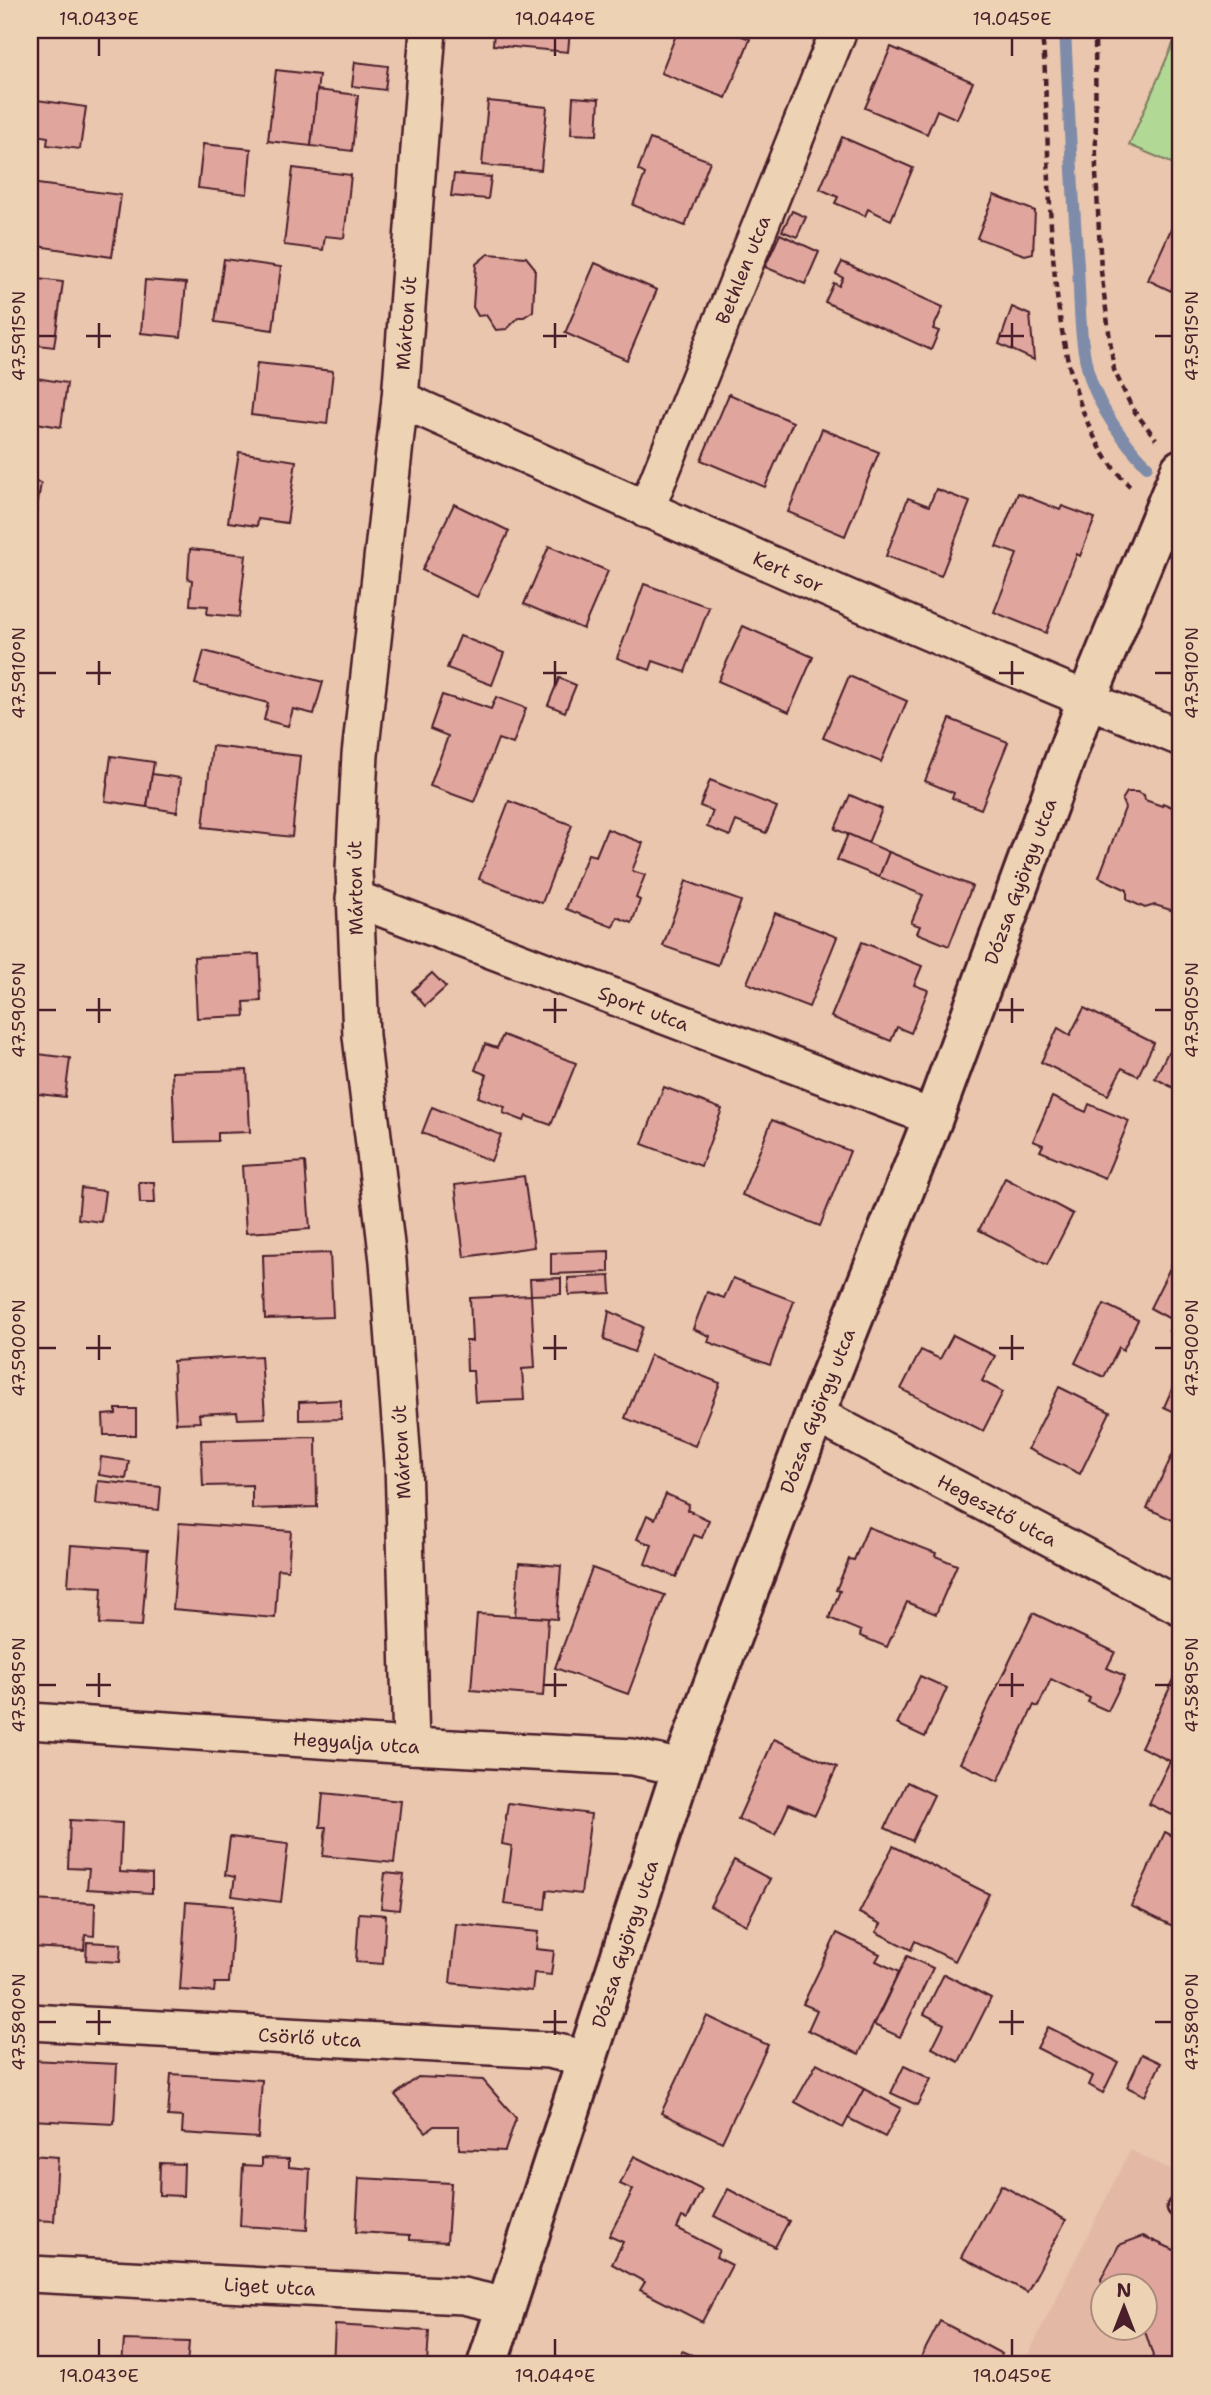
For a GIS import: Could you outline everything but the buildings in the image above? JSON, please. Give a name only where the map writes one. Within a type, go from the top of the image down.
[{"type":"street","name":"Márton út","points":[[411,1746],[402,1449],[388,1261],[361,1036],[354,898],[354,833],[360,755],[400,399],[428,30]]},
{"type":"street","name":"Bethlen utca","points":[[646,510],[839,30]]},
{"type":"street","name":"Kert sor","points":[[400,399],[646,510],[1181,738]]},
{"type":"street","name":"Dózsa György utca","points":[[487,2365],[682,1768],[815,1415],[933,1118],[1087,699],[1180,471]]},
{"type":"street","name":"Sport utca","points":[[354,898],[933,1118]]},
{"type":"street","name":"Hegesztő utca","points":[[815,1415],[1181,1607]]},
{"type":"street","name":"Hegyalja utca","points":[[30,1721],[411,1746],[633,1757],[682,1768]]},
{"type":"street","name":"Csörlő utca","points":[[30,2022],[548,2050],[589,2059]]},
{"type":"street","name":"Liget utca","points":[[30,2274],[463,2296],[507,2306]]},
{"type":"path","points":[[1041,30],[1062,340],[1081,411],[1102,450],[1126,482],[1161,519]]},
{"type":"path","points":[[1095,30],[1096,172],[1101,271],[1114,370],[1132,408],[1180,471]]},
{"type":"shaded area","points":[[1130,2150],[1181,2175],[1181,2365],[1023,2365]]},
{"type":"green space","points":[[1181,30],[1181,167],[1129,145]]},
{"type":"waterway","points":[[1065,30],[1084,353],[1101,405],[1122,437],[1147,466]]}]
